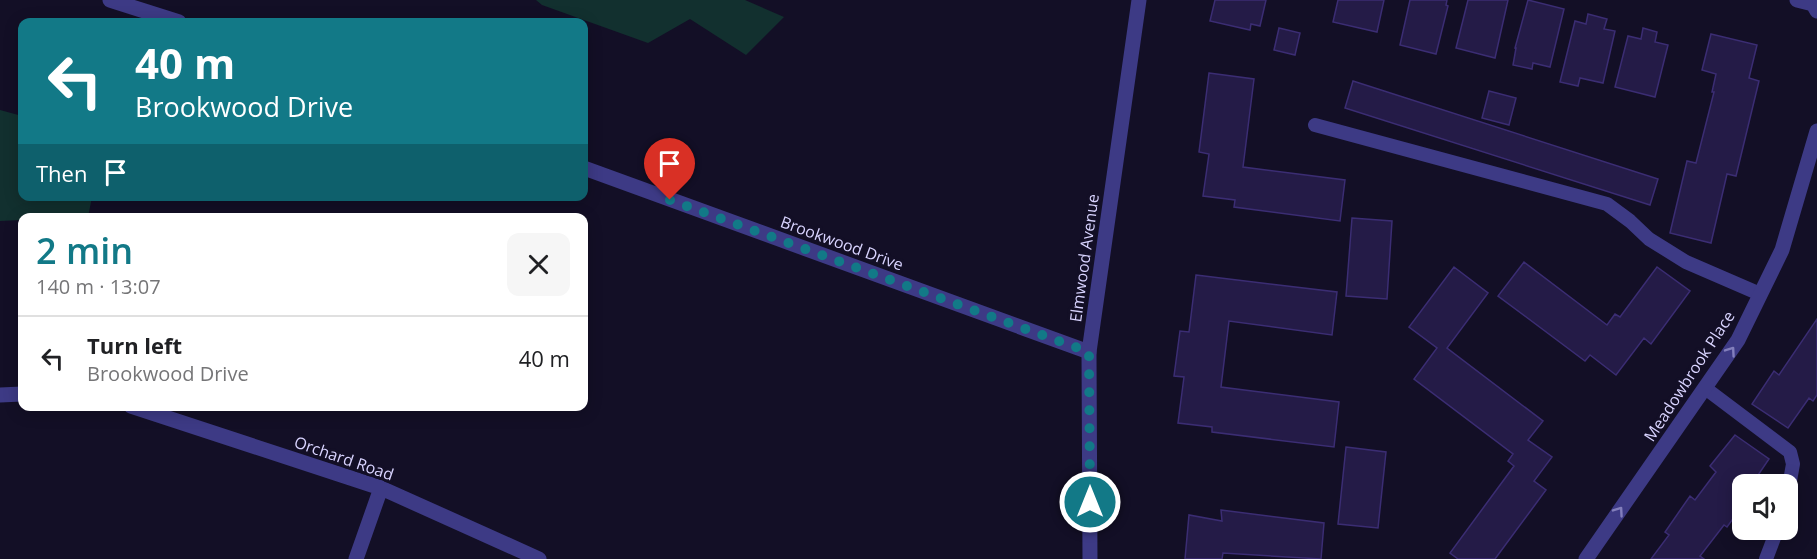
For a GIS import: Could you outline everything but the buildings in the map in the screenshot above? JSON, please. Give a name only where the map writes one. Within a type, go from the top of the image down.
[{"type":"street","points":[[110,0],[166,18]]},
{"type":"street","name":"Elmwood Avenue","points":[[1090,559],[1089,352],[1139,0]]},
{"type":"street","points":[[1797,0],[1813,4],[1817,11]]},
{"type":"street","name":"Meadowbrook Place","points":[[1586,559],[1738,340],[1782,250],[1817,131]]},
{"type":"street","name":"Brookwood Drive","points":[[588,169],[1089,352]]},
{"type":"street","points":[[0,395],[18,394]]},
{"type":"street","name":"Orchard Road","points":[[146,411],[381,488],[539,559]]},
{"type":"street","points":[[356,559],[381,488]]},
{"type":"lane","points":[[1315,125],[1607,204],[1649,239],[1686,262],[1760,294]]},
{"type":"lane","points":[[1705,388],[1790,452],[1793,464],[1791,474]]},
{"type":"lane","points":[[1766,559],[1773,540]]},
{"type":"green space","points":[[536,0],[745,0],[784,17],[746,55],[690,19],[648,43],[588,21],[588,18],[578,18],[542,5]]},
{"type":"green space","points":[[0,110],[18,115],[18,201],[91,201],[89,213],[18,213],[18,220],[0,221]]},
{"type":"route","points":[[670,200],[1089,352],[1090,502]]}]
